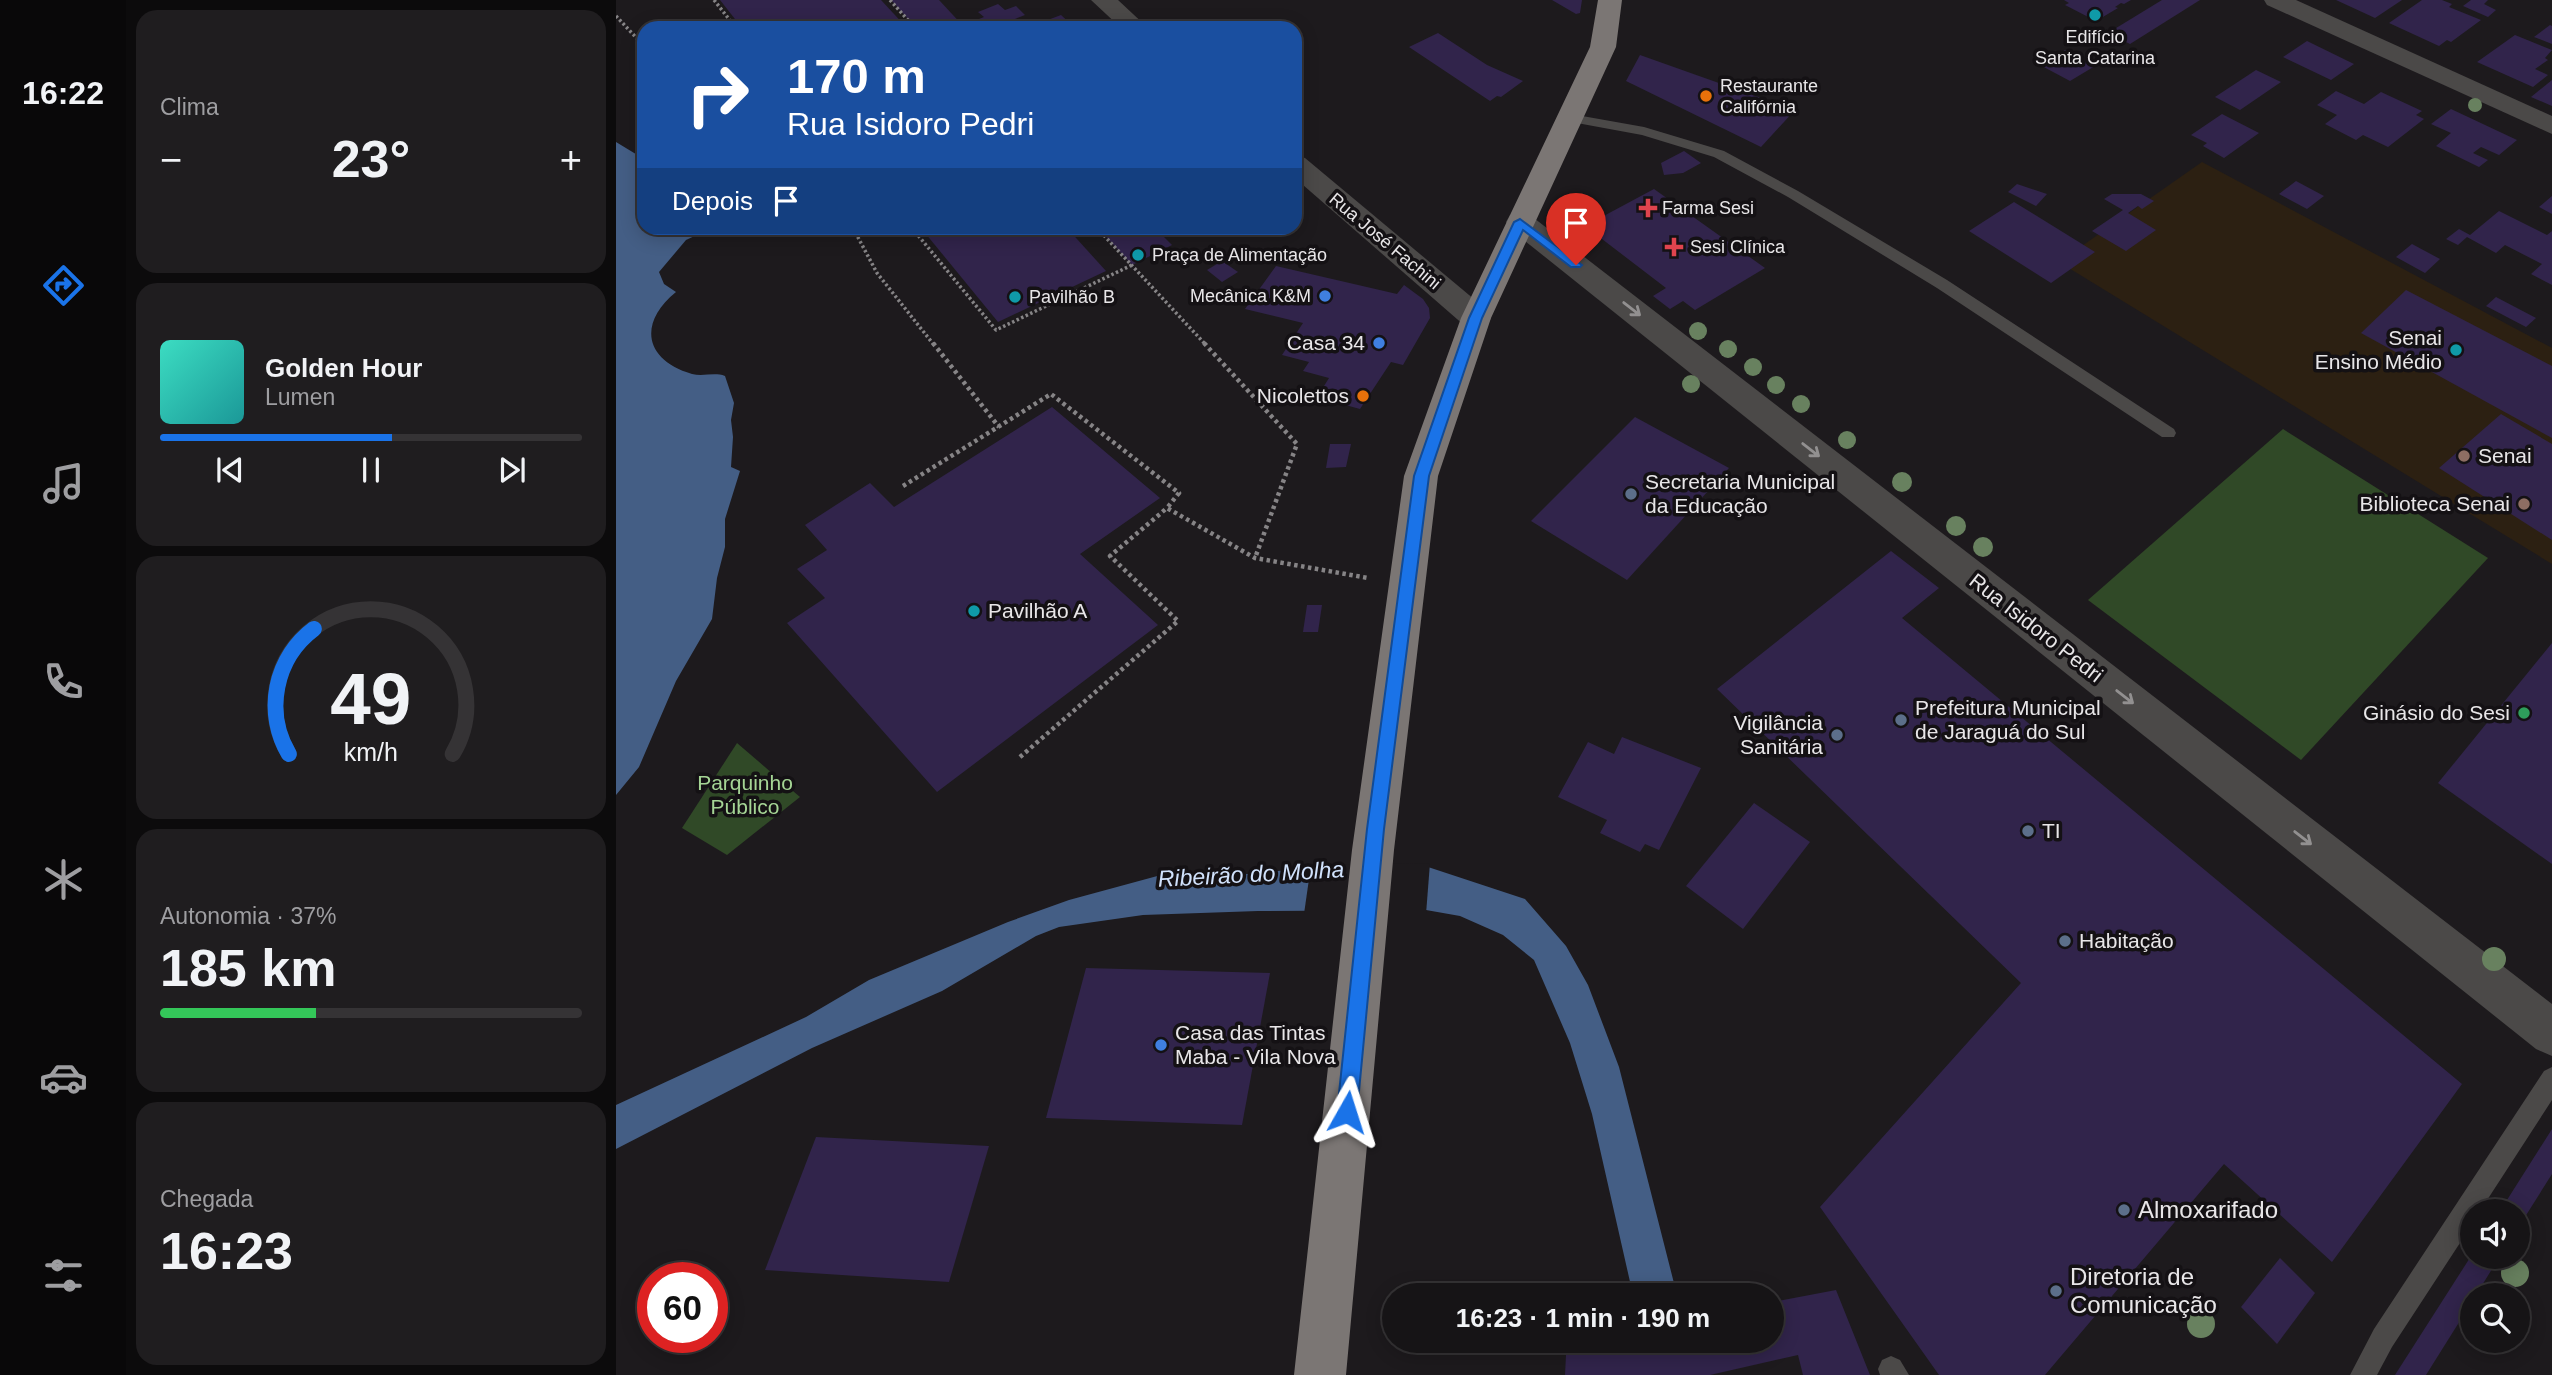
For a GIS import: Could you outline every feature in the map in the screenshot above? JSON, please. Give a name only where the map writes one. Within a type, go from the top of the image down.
[{"type":"main road","points":[[1320,1375],[1373,850],[1422,476],[1476,318],[1603,47],[1610,0]]},
{"type":"street","points":[[1103,0],[1128,21]]},
{"type":"street","points":[[2276,0],[2552,126]]},
{"type":"street","name":"Rua José Fachini","points":[[1302,169],[1476,318]]},
{"type":"street","name":"Rua Isidoro Pedri","points":[[1520,222],[2552,1033]]},
{"type":"lane","points":[[1571,118],[1644,131],[1719,154],[1793,194],[1942,284],[2168,433]]},
{"type":"lane","points":[[2363,1375],[2383,1338],[2552,1079]]},
{"type":"path","points":[[714,0],[730,21]]},
{"type":"path","points":[[890,0],[909,21]]},
{"type":"path","points":[[616,16],[637,39]]},
{"type":"path","points":[[857,235],[877,273],[999,427]]},
{"type":"path","points":[[918,235],[996,330],[1132,265]]},
{"type":"path","points":[[1104,235],[1297,444],[1255,558]]},
{"type":"path","points":[[903,486],[1051,394],[1179,493],[1167,508],[1110,556],[1178,621],[1020,757]]},
{"type":"path","points":[[1167,508],[1255,558],[1406,584]]},
{"type":"shaded area","name":"Senai","points":[[2202,162],[2552,348],[2552,564],[2059,262]]},
{"type":"green space","points":[[2283,429],[2488,558],[2301,760],[2088,600]]},
{"type":"green space","name":"Parquinho Público","points":[[737,743],[800,797],[727,855],[682,828]]},
{"type":"water","points":[[616,142],[637,155],[637,235],[697,235],[686,240],[659,272],[664,284],[676,292],[656,316],[652,339],[664,360],[676,368],[696,375],[725,376],[734,403],[731,420],[731,467],[740,471],[725,519],[725,547],[717,578],[712,619],[676,681],[639,767],[616,795]]},
{"type":"water","name":"Ribeirão do Molha","points":[[1428,867],[1525,899],[1566,946],[1588,985],[1619,1067],[1674,1283],[1630,1283],[1592,1114],[1570,1043],[1534,960],[1503,935],[1460,916],[1426,910],[1143,915],[1059,927],[1036,936],[942,991],[812,1048],[616,1149],[616,1105],[806,1017],[869,980],[1008,922],[1069,900],[1161,875],[1209,870],[1247,874],[1308,868]]},
{"type":"pier","points":[[1430,863],[1426,914],[1304,914],[1311,865]]},
{"type":"building","points":[[720,0],[881,0],[900,21],[736,21]]},
{"type":"building","points":[[891,0],[939,0],[958,21],[910,21]]},
{"type":"building","points":[[1552,0],[1582,0],[1580,13],[1576,14]]},
{"type":"building","name":"Edifício Santa Catarina","points":[[2064,0],[2131,0],[2121,3],[2115,7],[2118,8],[2096,21],[2065,5],[2069,3]]},
{"type":"building","points":[[2162,0],[2200,0],[2130,44],[2108,33]]},
{"type":"building","points":[[2336,0],[2402,0],[2375,18]]},
{"type":"building","points":[[2422,0],[2442,0],[2452,4],[2449,7],[2481,20],[2451,42],[2447,40],[2439,46],[2389,23]]},
{"type":"building","points":[[2471,0],[2488,0],[2484,4],[2496,10],[2488,17],[2463,6]]},
{"type":"building","points":[[998,4],[1005,10],[1016,6],[1025,15],[1015,19],[1017,21],[974,21],[984,17],[978,12]]},
{"type":"building","points":[[1061,15],[1067,21],[1045,21]]},
{"type":"building","points":[[2550,25],[2552,44],[2534,37]]},
{"type":"building","points":[[1438,33],[1487,65],[1523,81],[1501,97],[1497,96],[1490,101],[1409,47]]},
{"type":"building","points":[[2515,35],[2552,50],[2545,58],[2548,60],[2535,69],[2548,75],[2533,87],[2477,62]]},
{"type":"building","points":[[2307,41],[2354,64],[2331,80],[2283,57]]},
{"type":"building","points":[[2065,50],[2095,66],[2070,81],[2040,65]]},
{"type":"building","name":"Restaurante Califórnia","points":[[1640,55],[1795,110],[1761,147],[1626,81]]},
{"type":"building","points":[[2256,70],[2281,82],[2240,110],[2215,97]]},
{"type":"building","points":[[2552,80],[2552,106],[2531,97]]},
{"type":"building","points":[[2336,91],[2364,104],[2381,92],[2422,111],[2416,115],[2424,119],[2388,147],[2363,135],[2356,140],[2325,124],[2337,115],[2317,105]]},
{"type":"building","points":[[2451,109],[2517,140],[2499,155],[2481,147],[2473,153],[2488,160],[2479,167],[2436,146],[2451,133],[2431,124]]},
{"type":"building","points":[[2222,114],[2259,133],[2224,158],[2203,146],[2207,143],[2191,135]]},
{"type":"building","points":[[1684,151],[1701,163],[1683,173],[1664,175],[1661,163]]},
{"type":"building","points":[[2296,181],[2324,196],[2307,209],[2279,194]]},
{"type":"building","points":[[2017,184],[2047,194],[2036,206],[2008,192]]},
{"type":"building","name":"Sesi Clínica","points":[[1654,189],[1765,268],[1695,310],[1683,301],[1670,309],[1653,296],[1666,288],[1585,226]]},
{"type":"building","points":[[2112,194],[2141,194],[2154,201],[2142,209],[2138,206],[2128,213],[2156,230],[2126,251],[2092,231],[2123,210],[2104,199]]},
{"type":"building","points":[[2552,196],[2552,214],[2539,207]]},
{"type":"building","points":[[2014,202],[2095,252],[2051,283],[1969,231]]},
{"type":"building","points":[[2499,211],[2547,235],[2552,231],[2552,285],[2531,274],[2542,264],[2505,245],[2496,253],[2467,237],[2458,245],[2446,239],[2459,229],[2470,235]]},
{"type":"building","name":"Pavilhão B","points":[[927,235],[1073,235],[1106,271],[998,322]]},
{"type":"building","name":"Praça de Alimentação","points":[[1104,235],[1162,235],[1172,245],[1132,265]]},
{"type":"building","points":[[2412,244],[2440,259],[2425,273],[2396,257]]},
{"type":"building","points":[[1222,261],[1238,272],[1222,282],[1207,270]]},
{"type":"building","points":[[1276,266],[1397,294],[1404,285],[1423,299],[1429,308],[1430,318],[1403,365],[1391,362],[1360,409],[1331,401],[1333,398],[1319,394],[1329,378],[1303,371],[1309,362],[1282,355],[1303,323],[1245,309]]},
{"type":"building","name":"Senai Ensino Médio","points":[[2406,290],[2552,366],[2552,438],[2361,333]]},
{"type":"building","points":[[2496,297],[2536,318],[2526,327],[2486,306]]},
{"type":"building","name":"Pavilhão A","points":[[1052,407],[1160,498],[1080,554],[1158,625],[937,792],[787,623],[825,598],[797,569],[827,550],[805,525],[870,483],[894,507]]},
{"type":"building","name":"Biblioteca Senai","points":[[2501,414],[2552,444],[2552,540],[2439,468]]},
{"type":"building","name":"Secretaria Municipal da Educação","points":[[1635,417],[1729,468],[1627,580],[1531,521]]},
{"type":"building","points":[[1330,444],[1351,444],[1346,467],[1326,468]]},
{"type":"building","points":[[1891,551],[1939,588],[1902,618],[2462,1084],[2332,1262],[2224,1164],[2045,1375],[1939,1375],[1820,1207],[2021,983],[1717,689]]},
{"type":"building","points":[[1307,605],[1322,605],[1318,632],[1303,632]]},
{"type":"building","name":"Ginásio do Sesi","points":[[2552,643],[2552,864],[2438,783]]},
{"type":"building","points":[[1622,737],[1701,768],[1659,850],[1645,844],[1640,852],[1600,833],[1607,820],[1558,797],[1588,742],[1614,754]]},
{"type":"building","points":[[1754,803],[1810,842],[1743,929],[1686,886]]},
{"type":"building","name":"Casa das Tintas Maba - Vila Nova","points":[[1086,968],[1270,973],[1242,1125],[1046,1118]]},
{"type":"building","points":[[2552,1129],[2552,1174],[2530,1209],[2530,1199],[2508,1199]]},
{"type":"building","points":[[816,1137],[989,1146],[949,1282],[765,1270]]},
{"type":"building","points":[[2280,1258],[2315,1293],[2277,1344],[2241,1307]]},
{"type":"building","points":[[2463,1269],[2492,1269],[2483,1283],[2460,1283],[2460,1321],[2426,1375],[2395,1375]]},
{"type":"building","points":[[1836,1290],[1870,1375],[1803,1375],[1798,1355],[1710,1375],[1565,1375],[1566,1355],[1573,1353],[1784,1353],[1784,1300]]},
{"type":"place","name":"Edifício Santa Catarina","points":[[2095,15]]},
{"type":"place","name":"Restaurante Califórnia","points":[[1706,96]]},
{"type":"place","name":"Farma Sesi","points":[[1648,208]]},
{"type":"place","name":"Sesi Clínica","points":[[1674,247]]},
{"type":"place","name":"Praça de Alimentação","points":[[1138,255]]},
{"type":"place","name":"Mecânica K&M","points":[[1325,296]]},
{"type":"place","name":"Pavilhão B","points":[[1015,297]]},
{"type":"place","name":"Casa 34","points":[[1379,343]]},
{"type":"place","name":"Senai Ensino Médio","points":[[2456,350]]},
{"type":"place","name":"Nicolettos","points":[[1363,396]]},
{"type":"place","name":"Senai","points":[[2464,456]]},
{"type":"place","name":"Secretaria Municipal da Educação","points":[[1631,494]]},
{"type":"place","name":"Biblioteca Senai","points":[[2524,504]]},
{"type":"place","name":"Pavilhão A","points":[[974,611]]},
{"type":"place","name":"Ginásio do Sesi","points":[[2524,713]]},
{"type":"place","name":"Prefeitura Municipal de Jaraguá do Sul","points":[[1901,720]]},
{"type":"place","name":"Vigilância Sanitária","points":[[1837,735]]},
{"type":"place","name":"TI","points":[[2028,831]]},
{"type":"place","name":"Habitação","points":[[2065,941]]},
{"type":"place","name":"Casa das Tintas Maba - Vila Nova","points":[[1161,1045]]},
{"type":"place","name":"Almoxarifado","points":[[2124,1210]]},
{"type":"place","name":"Diretoria de Comunicação","points":[[2056,1291]]},
{"type":"route","points":[[1347,1112],[1376,829],[1422,476],[1476,318],[1520,222],[1576,265]]}]
